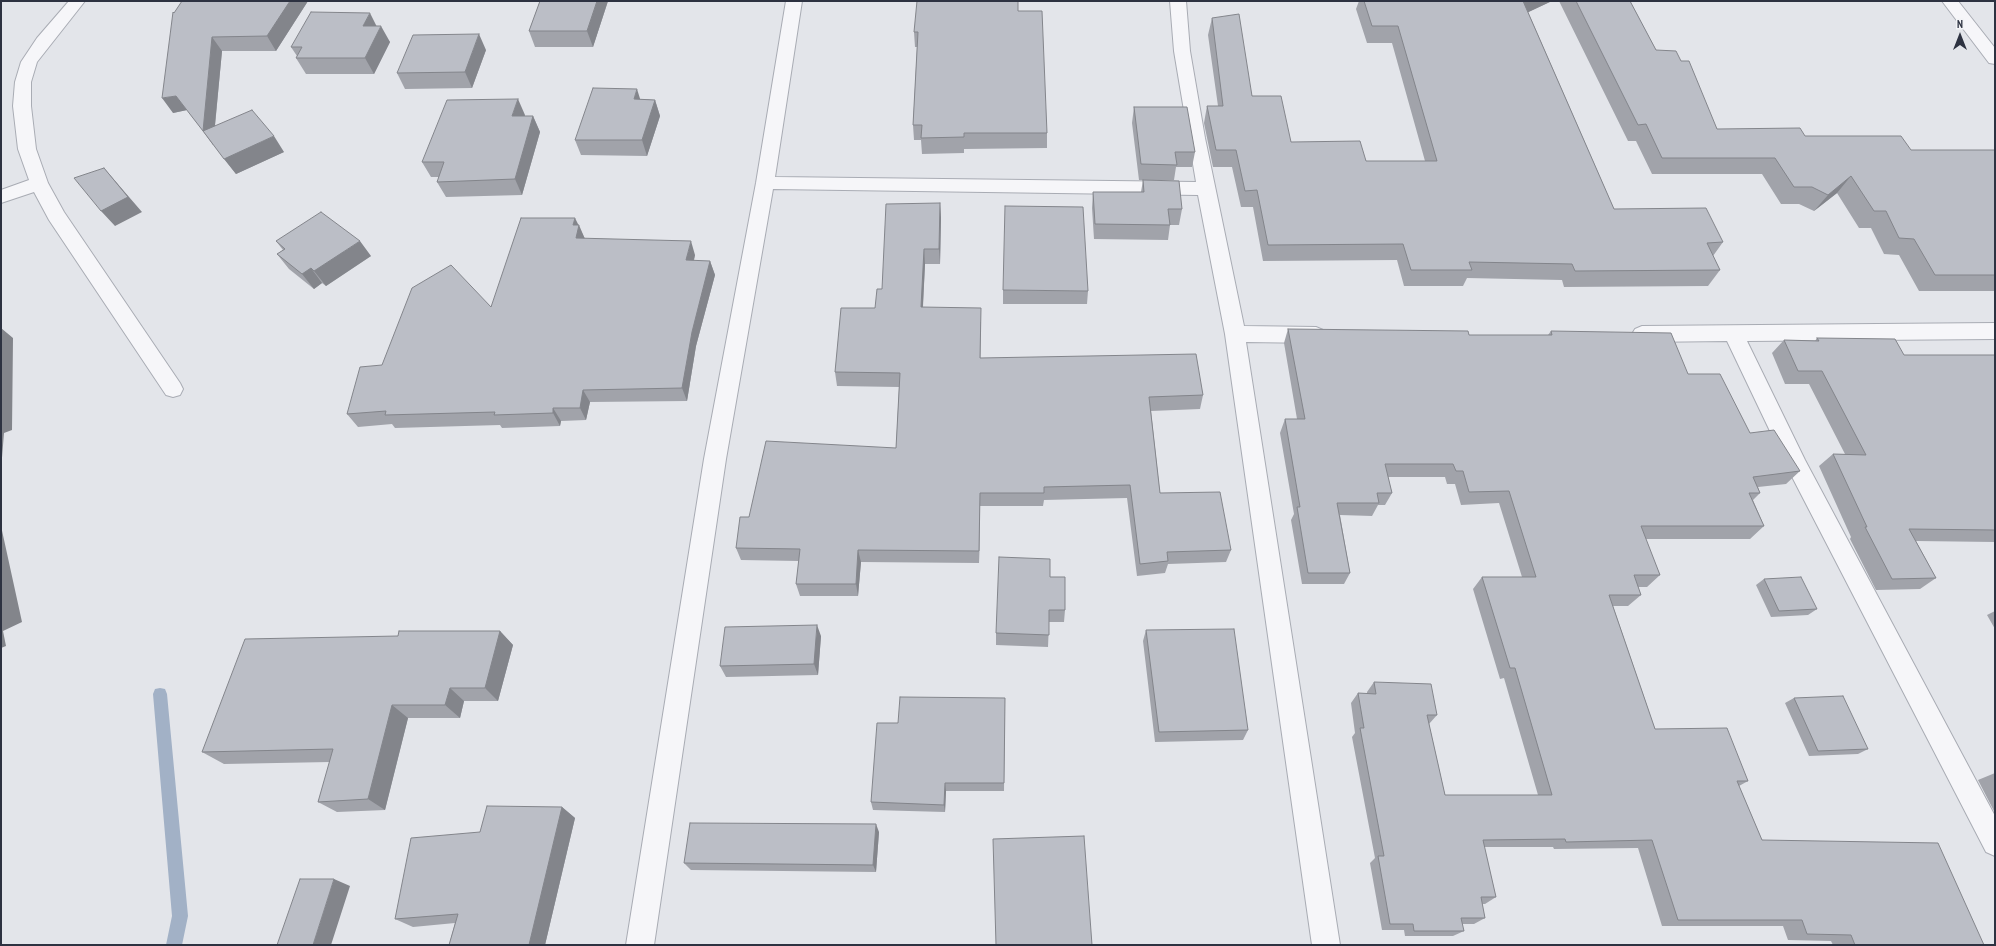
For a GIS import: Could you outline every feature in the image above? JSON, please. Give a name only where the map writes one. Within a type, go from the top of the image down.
[{"type":"street","points":[[77,1],[43,42],[30,62],[23,82],[22,106],[27,149],[39,183],[56,215],[173,389]]},
{"type":"street","points":[[640,945],[714,459],[765,183],[794,1]]},
{"type":"street","points":[[1178,1],[1182,51],[1235,334],[1326,945]]},
{"type":"street","points":[[1950,1],[1995,59]]},
{"type":"street","points":[[1,197],[39,183]]},
{"type":"street","points":[[765,183],[1207,189]]},
{"type":"street","points":[[1622,334],[1995,331]]},
{"type":"street","points":[[1235,334],[1337,335]]},
{"type":"street","points":[[1734,334],[1797,465],[1995,843]]},
{"type":"building","points":[[182,1],[290,1],[267,36],[212,37],[203,131],[176,96],[162,98],[173,12],[174,13]]},
{"type":"building","points":[[540,1],[597,1],[587,31],[529,31]]},
{"type":"building","points":[[917,1],[1018,1],[1018,11],[1042,11],[1047,133],[964,133],[964,137],[921,138],[922,125],[913,125],[918,32],[914,32]]},
{"type":"building","points":[[1364,1],[1523,1],[1614,209],[1706,208],[1723,242],[1707,243],[1720,270],[1575,271],[1572,264],[1469,262],[1472,270],[1411,270],[1403,244],[1268,245],[1257,190],[1245,191],[1236,150],[1216,150],[1207,106],[1223,106],[1212,18],[1239,14],[1252,96],[1281,96],[1291,142],[1360,141],[1366,161],[1437,161],[1398,26],[1372,26]]},
{"type":"building","points":[[1576,1],[1630,1],[1656,50],[1676,51],[1681,61],[1689,61],[1717,129],[1800,128],[1805,136],[1901,136],[1911,150],[1995,150],[1995,275],[1935,275],[1914,239],[1899,238],[1886,211],[1874,211],[1851,176],[1828,195],[1812,187],[1794,187],[1775,158],[1662,158],[1646,124],[1638,125]]},
{"type":"building","points":[[311,12],[370,13],[363,26],[381,26],[365,58],[296,58],[302,47],[291,47]]},
{"type":"building","points":[[479,34],[465,72],[397,73],[413,35]]},
{"type":"building","points":[[593,88],[637,89],[634,99],[655,100],[642,140],[575,140]]},
{"type":"building","points":[[518,99],[512,116],[533,116],[515,179],[437,182],[444,162],[422,162],[447,100]]},
{"type":"building","points":[[1134,107],[1187,107],[1195,152],[1175,152],[1177,165],[1141,164]]},
{"type":"building","points":[[252,110],[274,136],[224,159],[203,131]]},
{"type":"building","points":[[104,168],[128,197],[101,211],[74,178]]},
{"type":"building","points":[[1143,180],[1179,181],[1182,209],[1168,209],[1170,225],[1095,224],[1093,192],[1144,192]]},
{"type":"building","points":[[940,203],[939,249],[924,249],[921,307],[981,308],[980,358],[1196,354],[1203,395],[1149,397],[1160,493],[1220,492],[1231,550],[1167,552],[1168,561],[1140,564],[1130,485],[1044,487],[1044,493],[980,493],[979,551],[858,550],[856,584],[796,584],[800,549],[736,548],[740,517],[749,517],[766,441],[896,448],[900,373],[835,372],[841,308],[875,308],[877,289],[882,289],[886,204]]},
{"type":"building","points":[[1005,206],[1083,207],[1088,291],[1003,290]]},
{"type":"building","points":[[321,212],[360,241],[314,271],[311,268],[302,274],[277,254],[285,249],[276,241]]},
{"type":"building","points":[[521,218],[575,218],[573,225],[579,225],[576,238],[691,241],[686,260],[710,261],[692,332],[682,388],[583,390],[580,408],[553,408],[553,413],[494,415],[495,412],[385,415],[386,411],[347,414],[360,367],[382,365],[412,288],[451,265],[491,307]]},
{"type":"building","points":[[1288,329],[1468,331],[1469,335],[1552,335],[1551,331],[1671,333],[1688,374],[1720,374],[1750,433],[1774,430],[1800,471],[1753,477],[1760,493],[1749,493],[1764,526],[1641,526],[1660,575],[1634,575],[1641,595],[1609,595],[1655,729],[1727,728],[1748,781],[1737,781],[1762,840],[1938,843],[1984,945],[1855,945],[1851,935],[1807,934],[1802,920],[1678,920],[1652,840],[1566,842],[1565,839],[1483,840],[1496,897],[1481,897],[1485,918],[1461,918],[1464,931],[1414,931],[1413,924],[1390,924],[1378,856],[1384,856],[1360,728],[1364,728],[1358,693],[1376,694],[1374,682],[1431,684],[1437,715],[1427,715],[1445,795],[1552,795],[1515,668],[1510,668],[1482,577],[1536,577],[1509,491],[1469,492],[1463,471],[1456,471],[1453,464],[1385,464],[1392,493],[1377,493],[1379,503],[1337,503],[1350,573],[1308,573],[1297,507],[1300,507],[1285,419],[1305,419]]},
{"type":"building","points":[[1817,338],[1895,339],[1904,355],[1995,355],[1995,530],[1909,529],[1936,578],[1892,579],[1865,527],[1867,527],[1833,454],[1866,455],[1822,371],[1798,371],[1784,340],[1819,341]]},
{"type":"building","points":[[999,557],[1050,559],[1050,577],[1065,577],[1065,610],[1049,610],[1049,635],[996,633]]},
{"type":"building","points":[[1801,577],[1817,609],[1779,611],[1764,579]]},
{"type":"building","points":[[817,625],[814,664],[720,666],[725,627]]},
{"type":"building","points":[[1234,629],[1248,730],[1159,732],[1146,630]]},
{"type":"building","points":[[399,631],[500,631],[485,688],[450,688],[445,705],[392,705],[368,799],[318,802],[333,749],[202,752],[245,639],[398,636]]},
{"type":"building","points":[[1843,696],[1868,749],[1818,751],[1794,698]]},
{"type":"building","points":[[900,697],[1005,698],[1004,783],[945,783],[944,805],[871,802],[877,723],[898,723]]},
{"type":"building","points":[[487,806],[562,807],[529,945],[449,945],[458,914],[395,919],[411,838],[480,832]]},
{"type":"building","points":[[690,823],[876,824],[873,865],[684,863]]},
{"type":"building","points":[[1084,836],[1092,945],[996,945],[993,839]]},
{"type":"building","points":[[300,879],[334,879],[313,945],[277,945]]},
{"type":"waterway","points":[[160,694],[180,916],[174,945]]}]
